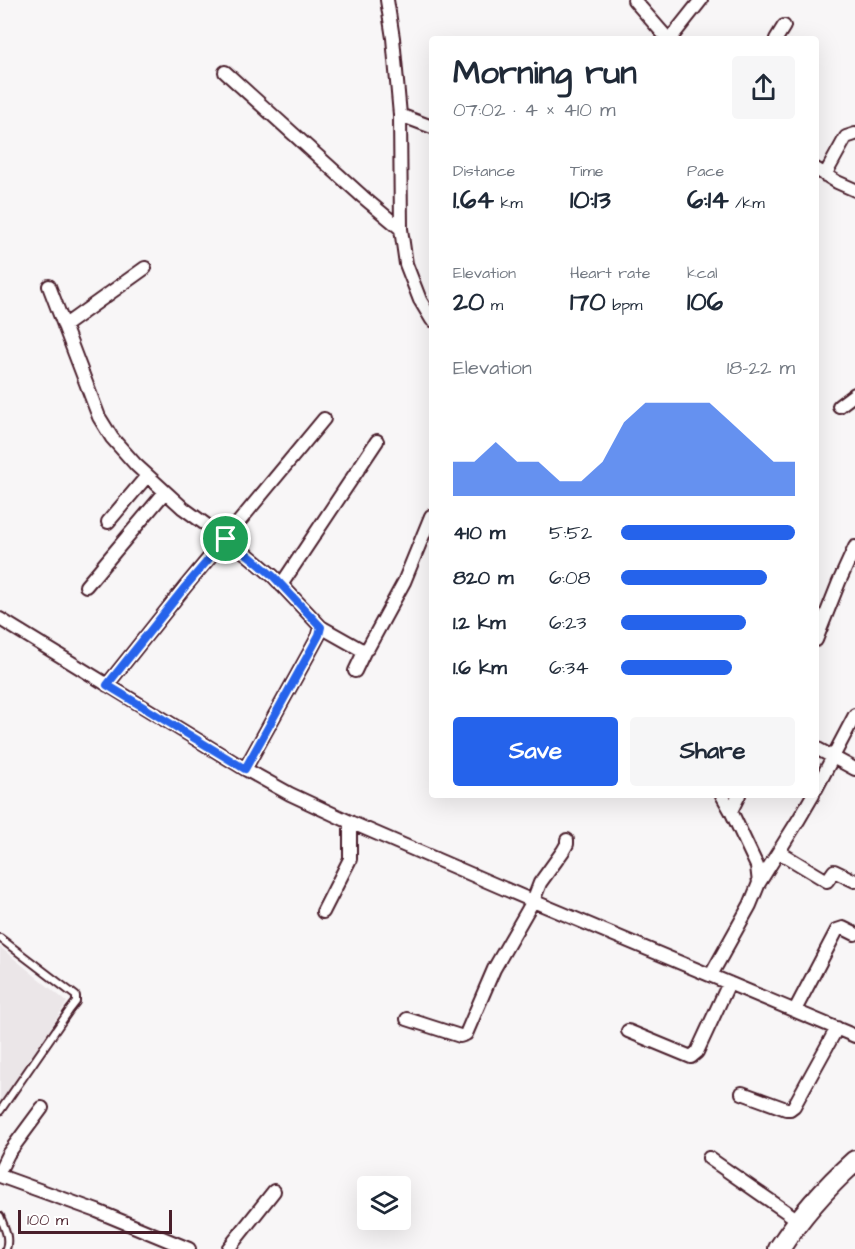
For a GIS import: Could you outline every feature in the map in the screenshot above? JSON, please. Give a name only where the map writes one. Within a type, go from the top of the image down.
[{"type":"highway","points":[[779,1249],[798,1220],[821,1193],[855,1161]]},
{"type":"street","points":[[387,0],[400,115],[401,229],[406,264],[420,300],[429,315]]},
{"type":"street","points":[[634,0],[666,36]]},
{"type":"street","points":[[671,36],[701,0]]},
{"type":"street","points":[[778,36],[784,26]]},
{"type":"street","points":[[225,72],[401,229]]},
{"type":"street","points":[[400,115],[429,126]]},
{"type":"street","points":[[855,134],[846,137],[821,172],[855,190]]},
{"type":"street","points":[[64,326],[145,268]]},
{"type":"street","points":[[49,286],[99,417],[112,438],[147,476],[183,508],[248,555],[281,585],[321,627],[365,650]]},
{"type":"street","points":[[839,406],[855,394]]},
{"type":"street","points":[[107,685],[324,419]]},
{"type":"street","points":[[281,585],[376,441]]},
{"type":"street","points":[[108,522],[147,476]]},
{"type":"street","points":[[86,585],[165,492]]},
{"type":"street","points":[[355,671],[404,582],[429,521]]},
{"type":"street","points":[[819,632],[855,547]]},
{"type":"street","points":[[0,619],[245,769],[290,794],[533,901],[855,1036]]},
{"type":"street","points":[[245,769],[319,635],[321,627]]},
{"type":"street","points":[[819,783],[855,715]]},
{"type":"street","points":[[819,750],[855,769]]},
{"type":"street","points":[[724,798],[757,866],[759,883]]},
{"type":"street","points":[[732,811],[738,798]]},
{"type":"street","points":[[711,975],[750,905],[759,883],[811,798]]},
{"type":"street","points":[[322,912],[350,859],[350,822]]},
{"type":"street","points":[[407,1019],[460,1036],[466,1034],[494,969],[533,901],[540,883],[563,851],[567,840]]},
{"type":"street","points":[[779,852],[826,880],[834,871],[855,881]]},
{"type":"street","points":[[795,1010],[837,930],[843,928],[855,934]]},
{"type":"street","points":[[628,1031],[691,1057],[697,1052],[729,983]]},
{"type":"street","points":[[742,1093],[790,1109],[794,1106],[837,1028]]},
{"type":"street","points":[[0,1170],[8,1154],[42,1108]]},
{"type":"street","points":[[709,1158],[798,1220]]},
{"type":"street","points":[[0,1176],[97,1211],[189,1249]]},
{"type":"street","points":[[228,1249],[274,1191]]},
{"type":"lane","points":[[0,938],[76,996],[76,1002],[0,1111]]},
{"type":"lane","points":[[0,1216],[8,1236],[7,1249]]},
{"type":"shaded area","points":[[0,947],[67,1002],[0,1109]]},
{"type":"route","points":[[226,539],[273,576],[321,627],[319,635],[245,769],[107,685],[226,539]]}]
